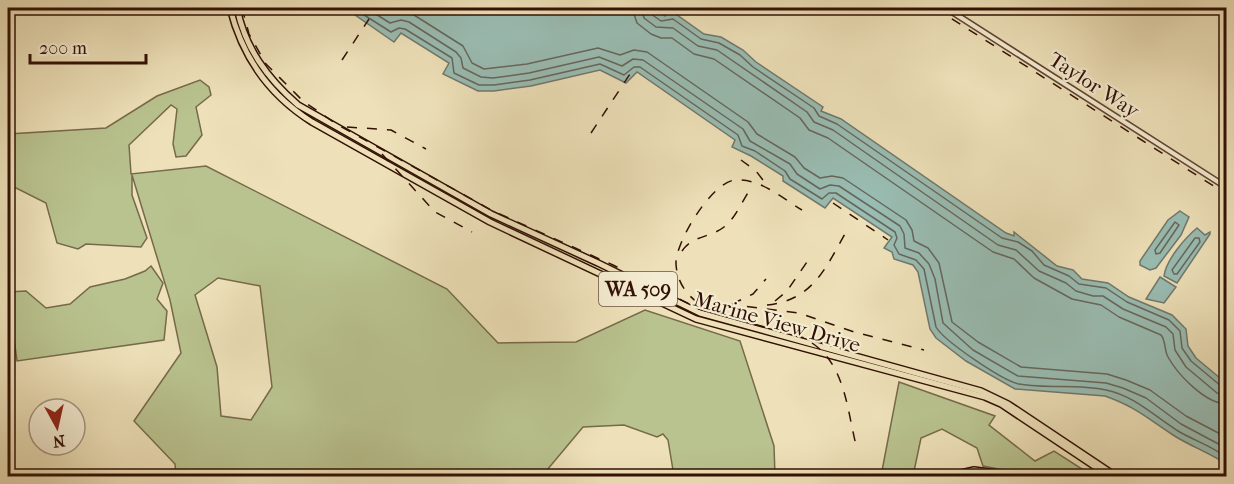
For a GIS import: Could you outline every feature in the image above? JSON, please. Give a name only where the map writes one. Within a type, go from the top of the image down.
[{"type":"main road","name":"Marine View Drive","points":[[230,8],[237,34],[252,63],[268,86],[287,105],[312,122],[490,222],[696,319],[986,397],[1001,404],[1108,477]]},
{"type":"main road","name":"Marine View Drive","points":[[237,8],[256,60],[272,81],[298,105],[490,214],[700,313],[981,391],[1008,404],[1116,477]]},
{"type":"main road","points":[[948,477],[974,470],[1021,477]]},
{"type":"street","name":"Taylor Way","points":[[946,8],[1227,187]]},
{"type":"green space","points":[[200,80],[209,87],[211,95],[196,107],[202,135],[186,156],[176,157],[173,144],[177,109],[171,105],[129,145],[131,174],[206,166],[447,289],[498,343],[576,342],[645,310],[740,341],[774,446],[775,476],[674,476],[668,440],[663,434],[657,437],[624,425],[583,427],[542,476],[176,476],[175,464],[134,421],[181,353],[170,300],[132,175],[132,195],[147,238],[141,247],[86,244],[78,249],[57,243],[46,203],[12,186],[8,170],[8,134],[106,128],[157,96]],"holes":[[[218,278],[260,286],[272,387],[251,420],[221,416],[217,367],[195,295]]]},
{"type":"green space","points":[[151,266],[163,283],[157,299],[167,311],[164,340],[17,361],[8,292],[26,291],[46,308],[70,304],[90,287],[125,279]]},
{"type":"green space","points":[[899,382],[995,416],[989,425],[1035,461],[1054,451],[1093,476],[1035,476],[983,466],[977,448],[942,429],[921,438],[913,476],[881,476]]},
{"type":"water","points":[[345,8],[651,8],[665,16],[670,10],[704,34],[721,37],[743,50],[756,62],[823,107],[821,111],[841,119],[1006,233],[1014,236],[1014,232],[1057,266],[1073,270],[1082,279],[1108,283],[1129,297],[1172,315],[1186,329],[1188,346],[1196,358],[1226,383],[1226,464],[1116,400],[1105,396],[1015,389],[966,361],[936,338],[930,329],[918,272],[913,265],[894,259],[892,252],[884,248],[892,237],[833,198],[825,208],[783,181],[783,176],[732,147],[735,140],[637,72],[626,83],[600,70],[531,86],[478,91],[443,74],[449,63],[401,33],[394,42]]},
{"type":"water","points":[[1180,211],[1189,217],[1181,235],[1156,268],[1150,270],[1140,265],[1140,261],[1168,220]]},
{"type":"water","points":[[1197,228],[1205,235],[1210,232],[1210,234],[1177,283],[1164,276],[1168,263],[1187,237]]},
{"type":"water","points":[[1160,277],[1176,287],[1164,303],[1146,299]]},
{"type":"railway","points":[[242,8],[249,34],[266,64],[303,101],[338,125],[493,211],[613,265],[699,309],[856,352]]},
{"type":"railway","points":[[935,8],[1226,194]]},
{"type":"railway","points":[[342,60],[369,19]]},
{"type":"railway","points":[[591,133],[630,74]]},
{"type":"railway","points":[[347,127],[391,130],[426,149]]},
{"type":"railway","points":[[382,154],[435,212],[472,232]]},
{"type":"railway","points":[[741,160],[756,171],[769,188]]},
{"type":"railway","points":[[698,303],[689,295],[680,281],[676,264],[677,254],[696,214],[716,191],[726,183],[744,180],[762,185],[802,210]]},
{"type":"railway","points":[[682,251],[696,239],[719,231],[728,224],[749,191]]},
{"type":"railway","points":[[833,203],[888,240]]},
{"type":"railway","points":[[767,305],[796,297],[816,281],[846,232]]},
{"type":"railway","points":[[775,301],[787,291],[807,262]]},
{"type":"railway","points":[[732,304],[753,294],[766,279]]},
{"type":"railway","points":[[707,306],[743,306],[799,313],[854,332],[924,350]]},
{"type":"railway","points":[[812,343],[832,363],[838,375],[856,445]]}]
